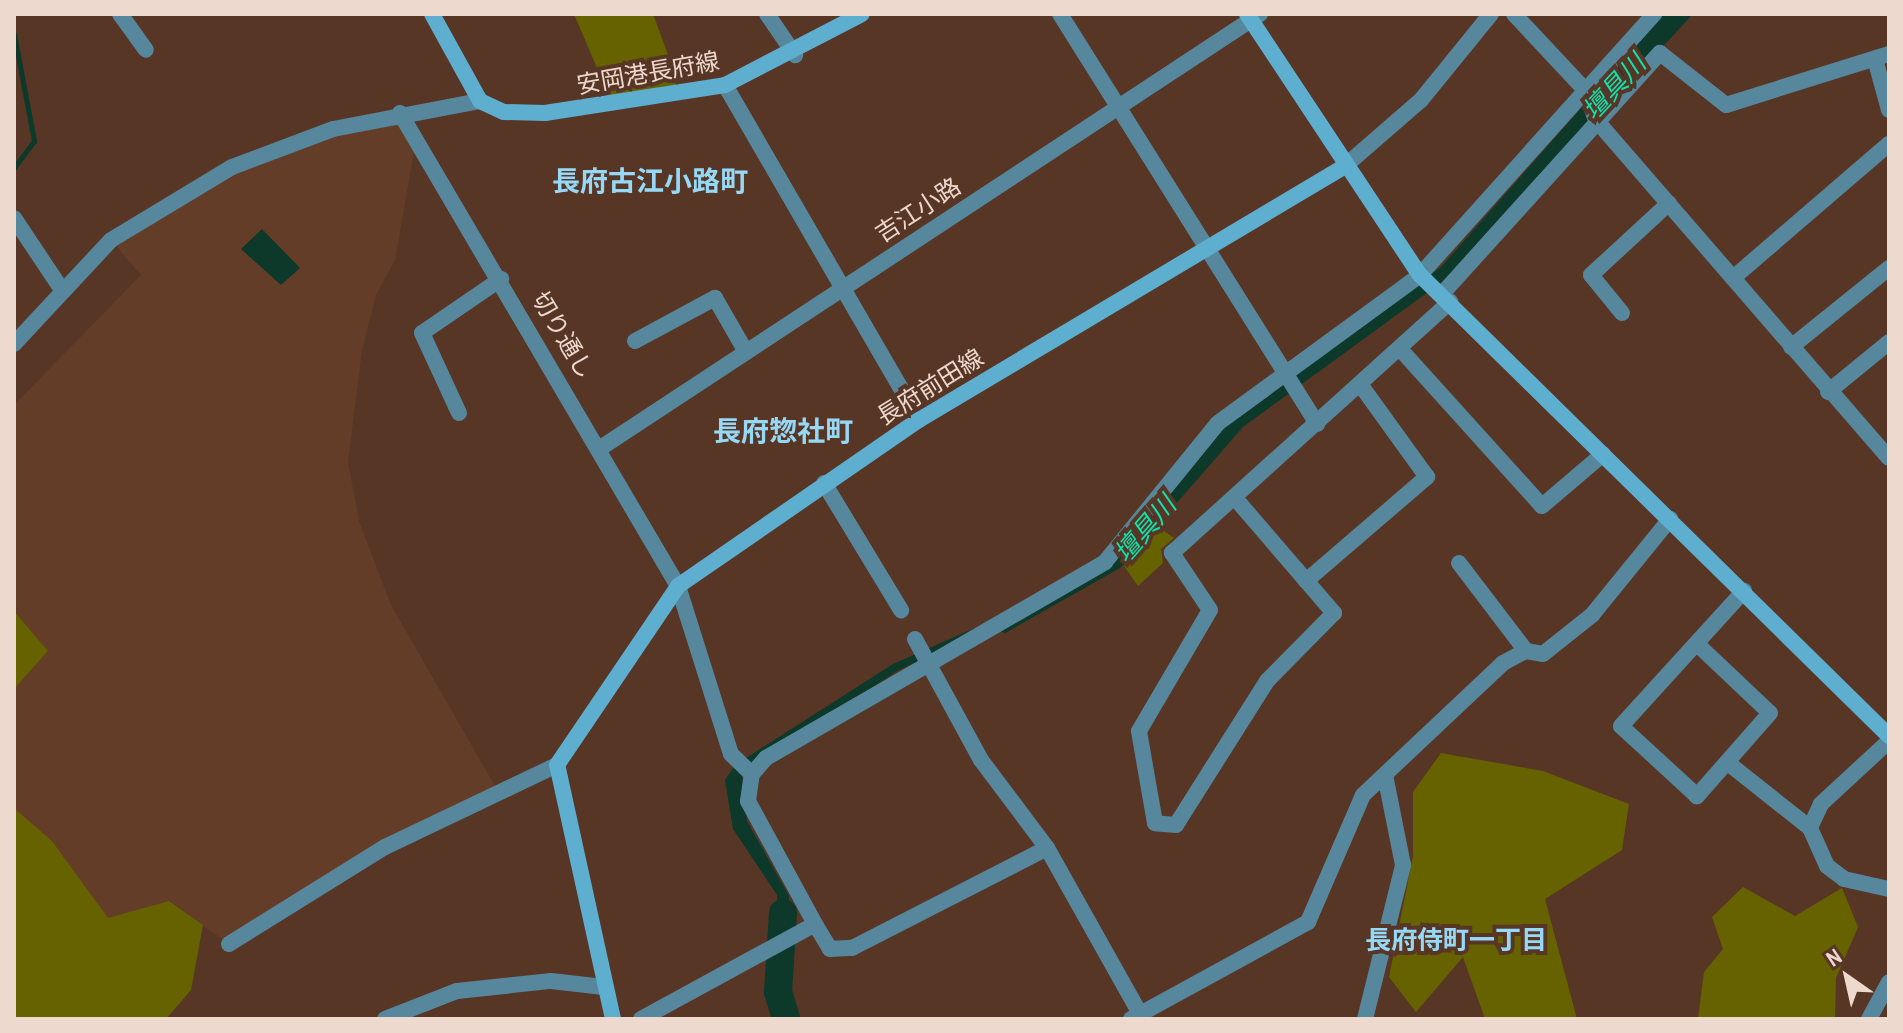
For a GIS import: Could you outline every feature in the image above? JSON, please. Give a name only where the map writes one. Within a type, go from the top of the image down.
[{"type":"main road","points":[[432,14],[480,101]]},
{"type":"main road","name":"安岡港長府線","points":[[480,101],[504,112],[545,113],[616,108],[725,85],[795,55],[862,14]]},
{"type":"main road","points":[[1253,17],[1345,166],[1434,287],[1889,738]]},
{"type":"main road","name":"長府前田線","points":[[557,765],[678,586],[919,420],[1345,166]]},
{"type":"main road","points":[[557,765],[613,1019]]},
{"type":"street","points":[[120,14],[146,50]]},
{"type":"street","points":[[767,14],[795,55]]},
{"type":"street","points":[[1060,14],[1285,381],[1317,424]]},
{"type":"street","points":[[1345,166],[1421,100],[1491,14]]},
{"type":"street","points":[[1514,14],[1586,92],[1596,117],[1828,392],[1889,458]]},
{"type":"street","points":[[1235,498],[1334,613],[1267,681],[1176,825],[1155,823],[1139,731],[1210,610],[1172,553],[1401,350],[1434,287],[1586,92],[1654,14]]},
{"type":"street","name":"吉江小路","points":[[602,447],[1253,17]]},
{"type":"street","points":[[1047,848],[852,948],[830,949],[748,801],[752,774],[797,737],[922,652],[993,631],[1105,562],[1199,442],[1285,381],[1434,287],[1660,53],[1726,105],[1882,56],[1889,110]]},
{"type":"street","points":[[725,85],[919,420]]},
{"type":"street","points":[[14,344],[111,240],[232,167],[400,113],[480,101]]},
{"type":"street","name":"切り通し","points":[[400,113],[602,447],[678,586],[731,754],[752,774]]},
{"type":"street","points":[[1733,278],[1889,144]]},
{"type":"street","points":[[1622,313],[1591,275],[1669,203]]},
{"type":"street","points":[[14,218],[62,290]]},
{"type":"street","points":[[1791,347],[1889,268]]},
{"type":"street","points":[[459,413],[422,333],[501,279]]},
{"type":"street","points":[[635,341],[715,298],[746,352]]},
{"type":"street","points":[[1828,392],[1889,342]]},
{"type":"street","points":[[1401,350],[1542,506],[1603,454]]},
{"type":"street","points":[[1306,581],[1427,477],[1362,387]]},
{"type":"street","points":[[824,483],[901,610]]},
{"type":"street","points":[[1459,563],[1526,651],[1543,654],[1592,615],[1670,519]]},
{"type":"street","points":[[1697,644],[1770,713],[1697,796],[1621,726],[1744,591]]},
{"type":"street","points":[[922,652],[981,760],[1047,848],[1134,1014],[1244,962],[1308,922],[1363,795],[1386,780],[1457,700],[1526,651]]},
{"type":"street","points":[[1810,828],[1821,804],[1889,738]]},
{"type":"street","points":[[1728,763],[1810,828],[1827,866],[1844,879],[1889,889]]},
{"type":"street","points":[[229,944],[385,847],[557,765]]},
{"type":"street","points":[[1365,1019],[1403,865],[1386,780]]},
{"type":"street","points":[[641,1019],[815,924]]},
{"type":"street","points":[[385,1019],[457,991],[551,981],[604,987]]},
{"type":"street","points":[[1869,1019],[1889,982]]},
{"type":"shaded area","points":[[574,14],[653,14],[679,84],[611,101]]},
{"type":"shaded area","points":[[400,113],[416,140],[395,260],[376,295],[362,350],[348,462],[359,521],[391,605],[499,793],[385,847],[229,944],[169,901],[108,919],[52,841],[14,808],[14,689],[48,651],[14,611],[14,405],[141,275],[111,240],[232,167]]},
{"type":"shaded area","points":[[1157,526],[1174,538],[1161,549],[1163,563],[1138,586],[1124,566]]},
{"type":"shaded area","points":[[14,611],[48,651],[14,689]]},
{"type":"shaded area","points":[[1441,753],[1543,771],[1629,804],[1622,850],[1545,899],[1577,1019],[1485,1019],[1463,957],[1416,1012],[1389,977],[1413,856],[1413,792]]},
{"type":"shaded area","points":[[14,808],[52,841],[108,918],[169,901],[203,925],[191,990],[166,1019],[14,1019]]},
{"type":"shaded area","points":[[1743,887],[1795,916],[1842,888],[1858,927],[1836,978],[1835,1019],[1698,1019],[1704,972],[1723,949],[1712,917]]},
{"type":"water","name":"壇具川","points":[[1664,14],[1693,14],[1450,276],[1243,427],[1120,568],[1005,633],[990,627],[897,671],[742,775],[747,821],[789,896],[787,940],[777,945],[777,895],[733,829],[725,780],[735,765],[893,664],[1095,575],[1226,424],[1441,267]]},
{"type":"water","points":[[262,229],[300,268],[281,285],[241,249]]},
{"type":"waterway","points":[[14,34],[34,141],[14,168]]},
{"type":"waterway","name":"壇具川","points":[[783,913],[778,992],[786,1019]]},
{"type":"district","name":"長府古江小路町","points":[[650,181]]},
{"type":"district","name":"長府惣社町","points":[[783,431]]},
{"type":"district","name":"長府侍町一丁目","points":[[1456,940]]}]
